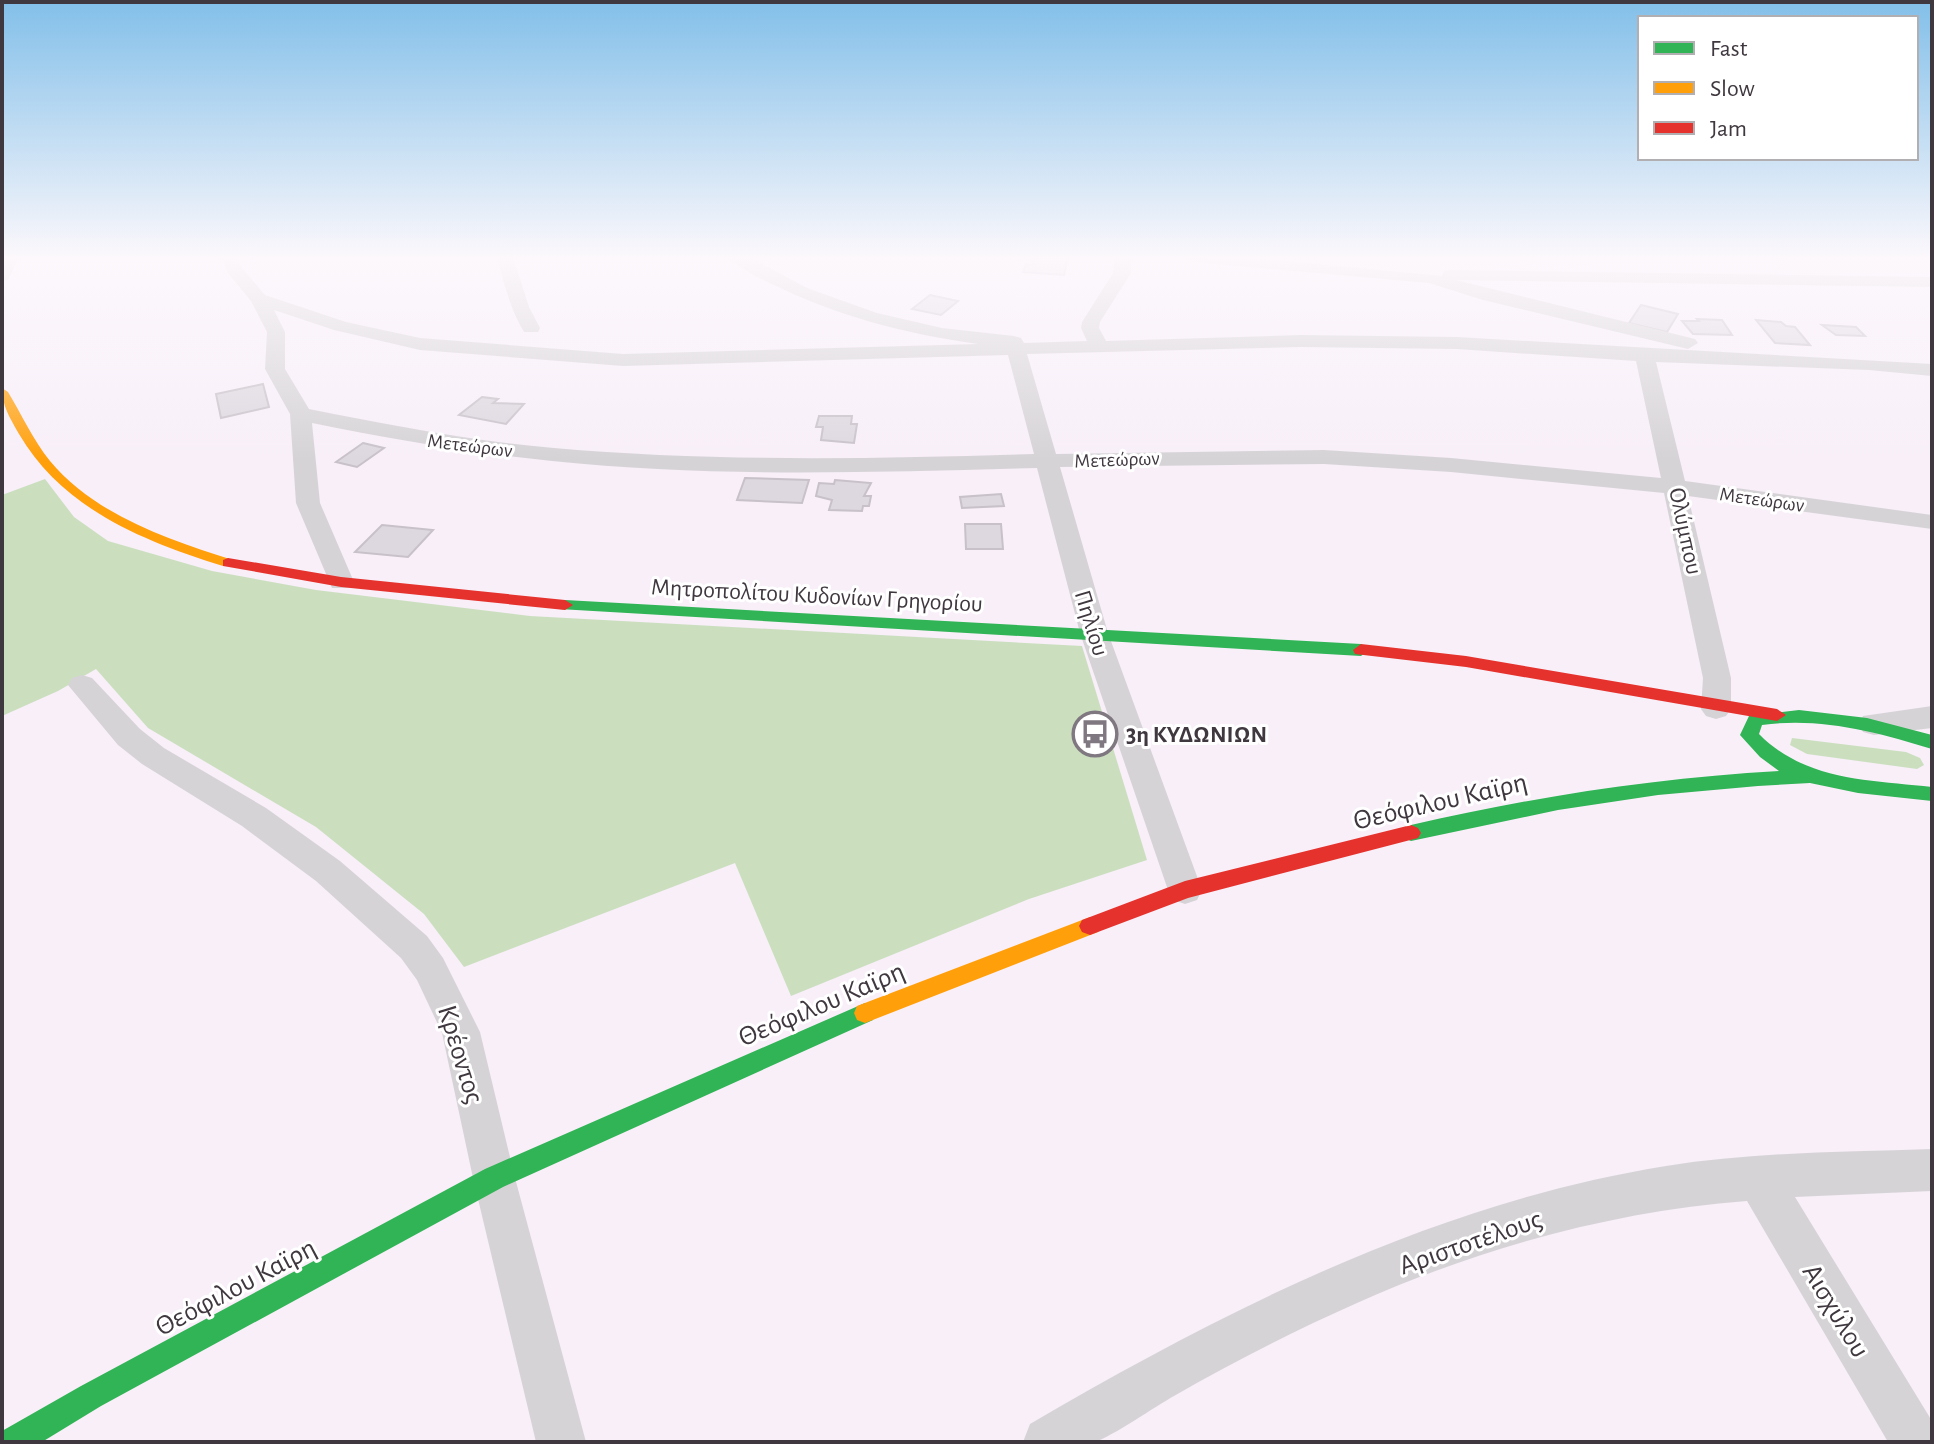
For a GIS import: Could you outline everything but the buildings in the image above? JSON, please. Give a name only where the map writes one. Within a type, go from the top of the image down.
[{"type":"street","points":[[272,324],[276,332],[275,369],[301,414],[308,503],[341,582]]},
{"type":"street","points":[[336,324],[410,342],[551,357],[623,360],[1016,351],[1099,345],[1389,342],[1750,362],[1869,364],[1932,370]]},
{"type":"street","points":[[529,324],[531,328]]},
{"type":"street","points":[[908,324],[957,338],[1014,342],[1016,351]]},
{"type":"street","points":[[1091,324],[1099,345]]},
{"type":"street","points":[[1610,324],[1740,355],[1750,362]]},
{"type":"street","name":"Πηλίου","points":[[1016,351],[1094,633],[1185,890]]},
{"type":"street","name":"Ολύμπου","points":[[1645,355],[1677,487],[1717,678],[1706,707]]},
{"type":"street","name":"Μητροπολίτου Κυδονίων Γρηγορίου","points":[[2,392],[50,469],[109,515],[168,545],[240,567],[341,582],[576,606],[1397,652],[1451,658],[1706,707],[1900,732],[1932,742]]},
{"type":"street","name":"Μετεώρων","points":[[301,414],[430,440],[554,455],[698,464],[850,466],[1220,456],[1324,457],[1451,465],[1677,487],[1932,522]]},
{"type":"street","name":"Κρέοντος","points":[[82,685],[129,737],[153,756],[254,817],[303,852],[414,947],[430,969],[461,1032],[494,1178],[561,1442]]},
{"type":"street","name":"Μητροπολίτου Κυδονίων Γρηγορίου","points":[[1706,707],[1751,740],[1775,764],[1808,776]]},
{"type":"street","name":"Θεόφιλου Καϊρη","points":[[1711,780],[1741,759],[1751,740],[1755,720],[1777,715]]},
{"type":"street","points":[[1854,726],[1932,717]]},
{"type":"street","points":[[1808,776],[1932,794]]},
{"type":"street","name":"Θεόφιλου Καϊρη","points":[[13,1442],[91,1396],[494,1178],[898,999],[1185,890],[1496,812],[1711,780],[1808,776]]},
{"type":"street","name":"Αριστοτέλους","points":[[1048,1442],[1228,1339],[1318,1297],[1426,1253],[1520,1221],[1662,1189],[1759,1179],[1932,1170]]},
{"type":"street","name":"Αισχύλου","points":[[1759,1179],[1916,1442]]},
{"type":"green space","points":[[45,479],[74,517],[108,541],[212,571],[316,590],[530,616],[1082,646],[1147,860],[1029,899],[791,996],[735,863],[464,967],[424,914],[316,827],[148,728],[96,669],[58,691],[2,716],[2,495]]},
{"type":"green space","points":[[1792,738],[1906,752],[1920,758],[1924,765],[1917,769],[1807,754],[1790,745]]},
{"type":"traffic: fast","points":[[565,605],[1361,650]]},
{"type":"traffic: fast","points":[[1932,742],[1867,724],[1799,716],[1755,720],[1749,735],[1766,753],[1786,766],[1809,775],[1858,786],[1932,794]]},
{"type":"traffic: fast","points":[[1411,833],[1558,802],[1658,788],[1808,776]]},
{"type":"traffic: fast","points":[[13,1442],[91,1396],[494,1178],[865,1013]]},
{"type":"traffic: slow","points":[[2,392],[44,462],[89,503],[156,538],[228,563]]},
{"type":"traffic: slow","points":[[865,1013],[1090,926]]},
{"type":"traffic: jam","points":[[228,563],[341,582],[565,605]]},
{"type":"traffic: jam","points":[[1361,650],[1466,661],[1777,715]]},
{"type":"traffic: jam","points":[[1090,926],[1185,890],[1411,833]]},
{"type":"place","name":"3η ΚΥΔΩΝΙΩΝ","points":[[1095,734]]}]
